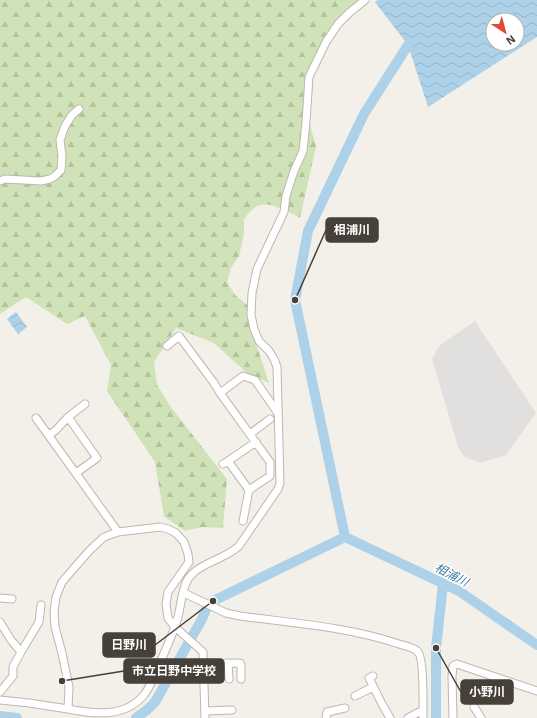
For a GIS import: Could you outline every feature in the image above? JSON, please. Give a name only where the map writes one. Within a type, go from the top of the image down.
[{"type":"street","points":[[0,700],[103,714],[125,709],[135,704],[144,695],[177,629],[184,586],[190,577],[198,570],[210,562],[233,551],[238,546],[278,489],[280,476],[277,412],[277,367],[269,351],[259,341],[254,329],[251,315],[252,293],[256,269],[284,212],[286,196],[294,171],[303,151],[309,77],[326,42],[338,24],[365,0]]},
{"type":"street","points":[[0,181],[5,179],[41,181],[55,176],[61,170],[62,156],[60,140],[65,126],[72,115],[79,109]]},
{"type":"street","points":[[167,346],[179,336],[270,462],[270,476],[249,490],[243,521]]},
{"type":"street","points":[[220,393],[243,376],[255,380],[277,412]]},
{"type":"street","points":[[49,435],[68,417],[85,404]]},
{"type":"street","points":[[68,417],[97,458],[76,473]]},
{"type":"street","points":[[36,418],[118,532]]},
{"type":"street","points":[[250,434],[270,419]]},
{"type":"street","points":[[249,490],[225,463],[256,442]]},
{"type":"street","points":[[68,709],[69,686],[54,612],[56,597],[62,582],[89,551],[104,537],[118,532],[160,527],[176,533],[184,542],[188,554],[189,562],[168,592],[166,604],[168,618],[177,629],[203,652],[205,715],[232,710]]},
{"type":"street","points":[[184,593],[226,612],[240,616],[345,630],[389,640],[411,648],[418,652],[420,657],[423,684],[423,715],[419,712],[408,718]]},
{"type":"street","points":[[0,598],[12,599]]},
{"type":"street","points":[[0,692],[12,676],[13,667],[39,622],[41,606]]},
{"type":"street","points":[[0,622],[11,640],[21,652]]},
{"type":"street","points":[[228,663],[229,679]]},
{"type":"street","points":[[203,664],[240,663],[241,679]]},
{"type":"street","points":[[453,718],[452,676],[453,666],[457,664],[537,691]]},
{"type":"street","points":[[373,676],[369,678],[390,718]]},
{"type":"street","points":[[355,696],[373,687]]},
{"type":"street","points":[[474,707],[480,718]]},
{"type":"street","points":[[326,718],[327,712],[345,708]]},
{"type":"green space","points":[[0,0],[368,0],[345,13],[329,30],[313,64],[307,115],[316,146],[300,218],[276,206],[265,204],[252,210],[244,219],[244,234],[239,256],[231,268],[227,282],[235,295],[252,309],[248,319],[269,383],[247,373],[214,343],[176,328],[154,362],[157,385],[170,406],[227,479],[223,528],[202,527],[185,531],[164,516],[155,462],[107,391],[111,365],[85,316],[67,324],[26,297],[0,314]]},
{"type":"shaded area","points":[[475,321],[536,413],[506,455],[480,463],[465,457],[458,447],[432,359],[439,346]]},
{"type":"water","points":[[378,0],[537,0],[537,37],[525,45],[525,12],[485,12],[485,52],[514,52],[428,107],[408,45],[375,2]]},
{"type":"water","points":[[16,312],[27,327],[18,334],[7,319]]},
{"type":"waterway","name":"相浦川","points":[[408,45],[364,114],[308,231],[295,300],[345,537],[459,591],[537,645]]},
{"type":"waterway","points":[[136,718],[155,702],[202,619],[207,607],[213,601],[345,537]]},
{"type":"waterway","points":[[436,718],[436,648],[443,584]]},
{"type":"waterway","points":[[0,716],[17,718]]},
{"type":"place","name":"相浦川","points":[[295,300]]},
{"type":"place","name":"日野川","points":[[213,601]]},
{"type":"place","name":"小野川","points":[[436,648]]},
{"type":"place","name":"市立日野中学校","points":[[62,681]]}]
